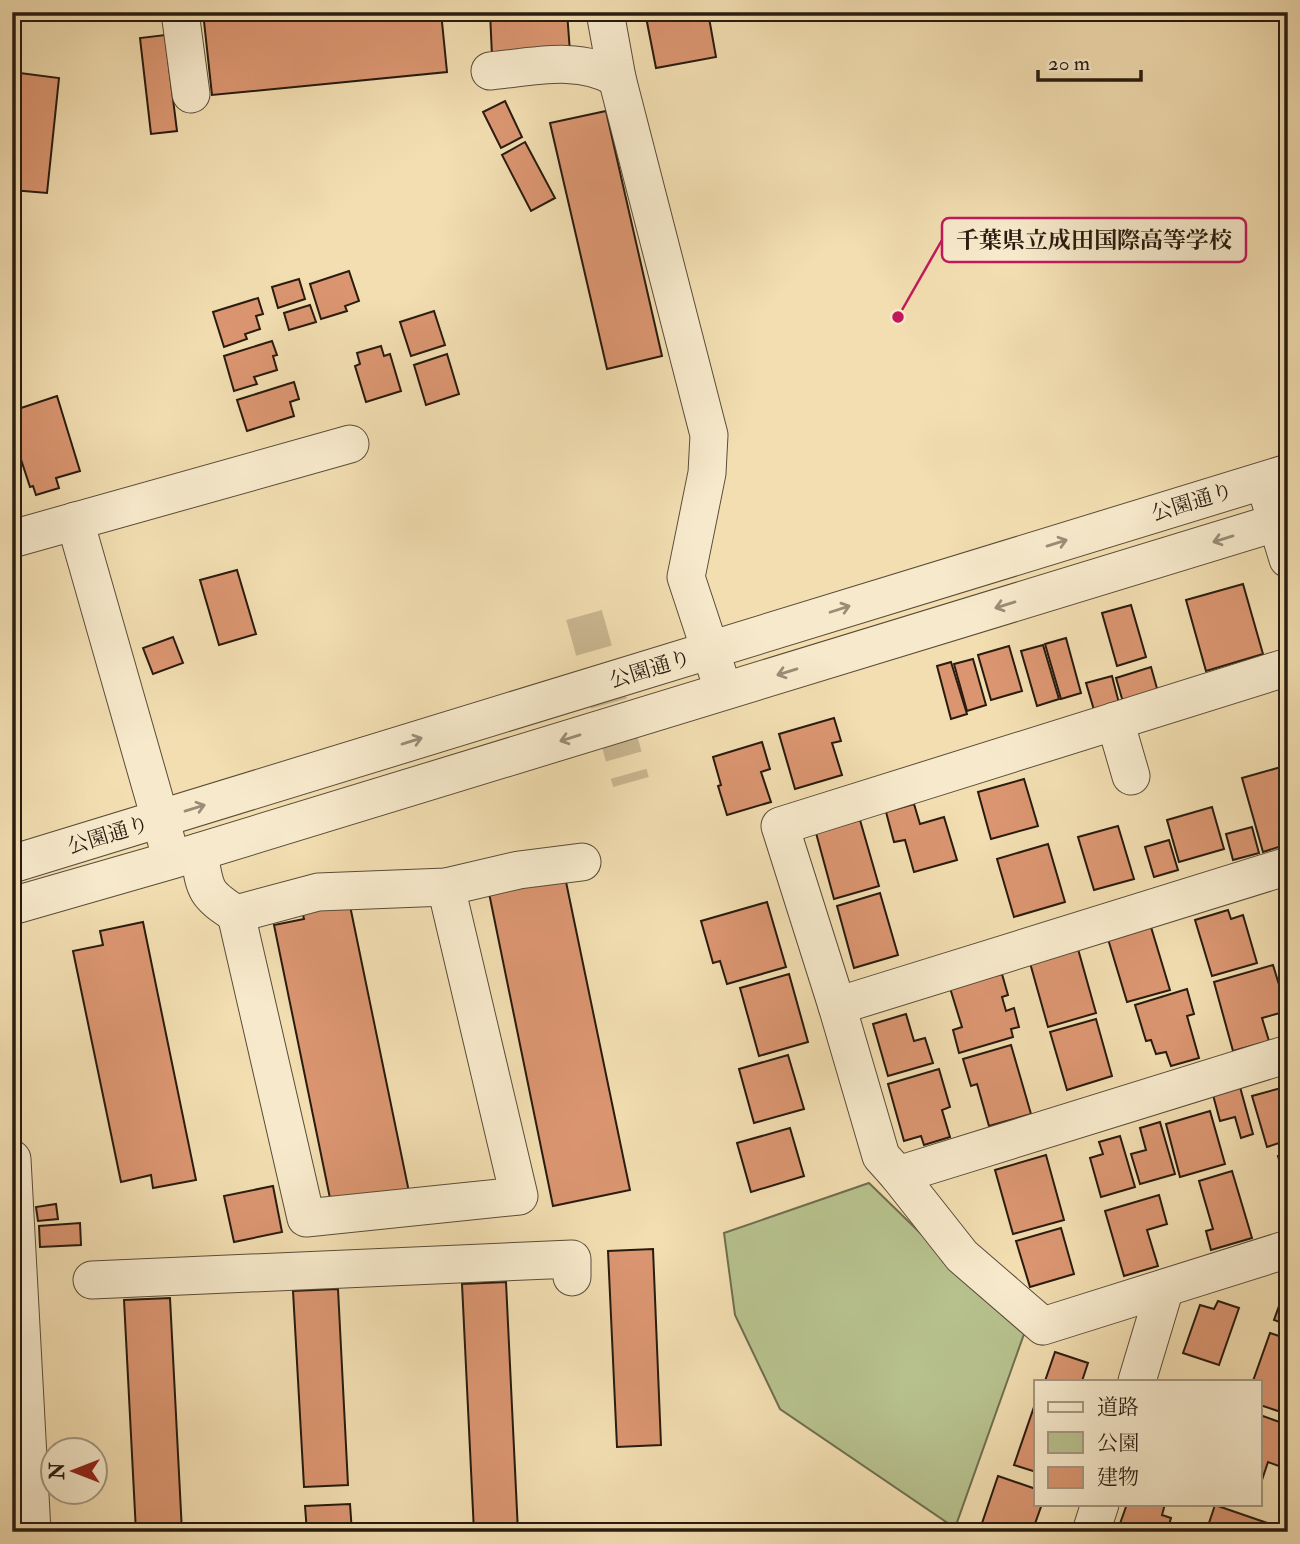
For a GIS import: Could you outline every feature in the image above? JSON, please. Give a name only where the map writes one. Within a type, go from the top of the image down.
[{"type":"street","points":[[180,12],[191,94]]},
{"type":"street","points":[[605,12],[617,78],[709,435],[707,472],[686,577],[724,691]]},
{"type":"street","points":[[490,71],[572,63],[605,71],[617,78]]},
{"type":"street","points":[[12,538],[350,444]]},
{"type":"street","points":[[1276,477],[1288,559]]},
{"type":"street","name":"公園通り","points":[[12,864],[921,583],[1276,477]]},
{"type":"street","name":"公園通り","points":[[12,906],[186,856],[1282,520]]},
{"type":"street","points":[[75,521],[160,819],[215,901],[236,914],[306,1218],[519,1196],[446,887]]},
{"type":"street","points":[[1288,667],[780,826],[881,1156],[962,1256],[1043,1326],[1288,1249]]},
{"type":"street","points":[[1115,721],[1131,776]]},
{"type":"street","points":[[236,914],[318,892],[446,887],[519,870],[582,862]]},
{"type":"street","points":[[837,1006],[1288,866]]},
{"type":"street","points":[[898,1175],[1288,1054]]},
{"type":"street","points":[[12,1159],[32,1532]]},
{"type":"street","points":[[92,1280],[572,1259],[572,1277]]},
{"type":"street","points":[[1137,1380],[1165,1289]]},
{"type":"street","points":[[1091,1532],[1099,1506]]},
{"type":"green space","points":[[869,1183],[1024,1334],[955,1528],[780,1409],[735,1315],[724,1233]]},
{"type":"building","points":[[203,12],[441,12],[447,72],[212,95]]},
{"type":"building","points":[[490,12],[567,12],[570,52],[492,56]]},
{"type":"building","points":[[645,12],[708,12],[716,57],[656,68]]},
{"type":"building","points":[[165,35],[177,131],[151,134],[140,38]]},
{"type":"building","points":[[12,72],[59,78],[47,193],[12,190]]},
{"type":"building","points":[[505,101],[522,137],[501,148],[483,112]]},
{"type":"building","points":[[606,111],[662,356],[607,369],[550,123]]},
{"type":"building","points":[[525,142],[555,198],[531,211],[502,155]]},
{"type":"building","points":[[349,271],[359,301],[345,306],[347,311],[321,319],[310,284]]},
{"type":"building","points":[[299,279],[305,299],[278,308],[272,287]]},
{"type":"building","points":[[258,298],[263,314],[256,316],[260,329],[245,334],[247,339],[224,347],[213,312]]},
{"type":"building","points":[[310,305],[316,322],[289,330],[284,313]]},
{"type":"building","points":[[434,311],[445,345],[411,356],[400,322]]},
{"type":"building","points":[[272,341],[277,355],[273,356],[277,370],[254,377],[257,384],[234,391],[224,356]]},
{"type":"building","points":[[381,346],[384,356],[390,354],[401,391],[366,402],[355,366],[360,364],[357,353]]},
{"type":"building","points":[[447,354],[459,394],[426,405],[414,365]]},
{"type":"building","points":[[294,382],[299,399],[290,402],[294,416],[247,431],[237,400]]},
{"type":"building","points":[[57,396],[80,471],[56,478],[59,488],[36,495],[33,486],[30,487],[12,432],[12,411]]},
{"type":"building","points":[[237,570],[256,634],[219,645],[200,580]]},
{"type":"building","points":[[1243,584],[1263,654],[1206,671],[1186,600]]},
{"type":"building","points":[[1131,605],[1146,657],[1117,666],[1102,613]]},
{"type":"building","points":[[173,637],[183,663],[153,674],[143,648]]},
{"type":"building","points":[[1066,638],[1081,693],[1061,699],[1045,644]]},
{"type":"building","points":[[1043,645],[1059,699],[1037,706],[1021,651]]},
{"type":"building","points":[[1009,646],[1022,691],[991,700],[978,655]]},
{"type":"building","points":[[973,659],[986,705],[967,711],[954,664]]},
{"type":"building","points":[[951,662],[967,714],[951,719],[937,666]]},
{"type":"building","points":[[1151,667],[1158,692],[1123,702],[1116,678]]},
{"type":"building","points":[[1112,676],[1119,703],[1094,710],[1086,683]]},
{"type":"building","points":[[834,718],[841,741],[832,743],[842,775],[795,789],[779,734]]},
{"type":"building","points":[[762,742],[770,769],[761,772],[771,802],[727,815],[713,757]]},
{"type":"building","points":[[1288,765],[1288,844],[1263,852],[1242,778]]},
{"type":"building","points":[[1024,779],[1038,826],[991,839],[978,792]]},
{"type":"building","points":[[914,804],[920,824],[944,817],[957,860],[914,872],[905,840],[894,842],[886,812]]},
{"type":"building","points":[[1212,807],[1224,849],[1179,862],[1167,820]]},
{"type":"building","points":[[860,820],[879,886],[834,899],[816,833]]},
{"type":"building","points":[[1118,826],[1134,879],[1094,890],[1078,837]]},
{"type":"building","points":[[1252,827],[1259,853],[1233,860],[1226,834]]},
{"type":"building","points":[[1169,840],[1178,870],[1154,877],[1145,847]]},
{"type":"building","points":[[1048,844],[1065,902],[1014,917],[997,859]]},
{"type":"building","points":[[565,877],[630,1190],[553,1206],[489,893]]},
{"type":"building","points":[[880,893],[898,955],[854,968],[837,906]]},
{"type":"building","points":[[348,896],[409,1192],[332,1208],[274,925],[304,919],[301,906]]},
{"type":"building","points":[[767,902],[786,967],[727,984],[720,961],[713,963],[701,921]]},
{"type":"building","points":[[1228,910],[1231,919],[1243,915],[1257,963],[1212,976],[1195,920]]},
{"type":"building","points":[[143,922],[196,1180],[153,1188],[151,1175],[121,1182],[73,951],[103,945],[100,931]]},
{"type":"building","points":[[1151,927],[1170,990],[1127,1002],[1108,939]]},
{"type":"building","points":[[1078,949],[1096,1013],[1048,1027],[1030,963]]},
{"type":"building","points":[[1273,965],[1287,1011],[1262,1018],[1269,1041],[1233,1051],[1214,982]]},
{"type":"building","points":[[789,974],[808,1042],[759,1056],[740,988]]},
{"type":"building","points":[[1002,974],[1008,995],[1002,997],[1006,1011],[1014,1008],[1019,1027],[1011,1029],[1013,1037],[959,1053],[953,1030],[962,1027],[950,988]]},
{"type":"building","points":[[1187,989],[1194,1014],[1187,1016],[1199,1058],[1171,1066],[1166,1052],[1156,1054],[1151,1040],[1146,1041],[1135,1005]]},
{"type":"building","points":[[906,1014],[914,1041],[925,1038],[933,1063],[888,1076],[873,1024]]},
{"type":"building","points":[[1096,1019],[1112,1076],[1067,1090],[1050,1032]]},
{"type":"building","points":[[1011,1045],[1031,1114],[989,1126],[977,1084],[971,1086],[963,1059]]},
{"type":"building","points":[[788,1055],[804,1109],[754,1123],[739,1069]]},
{"type":"building","points":[[939,1069],[950,1107],[942,1110],[950,1137],[924,1145],[921,1136],[904,1141],[888,1084]]},
{"type":"building","points":[[1288,1086],[1288,1140],[1267,1147],[1252,1096]]},
{"type":"building","points":[[1240,1087],[1253,1134],[1241,1138],[1235,1117],[1220,1121],[1213,1095]]},
{"type":"building","points":[[1210,1111],[1225,1164],[1180,1177],[1166,1124]]},
{"type":"building","points":[[1160,1122],[1175,1174],[1140,1184],[1131,1154],[1146,1150],[1140,1128]]},
{"type":"building","points":[[790,1128],[804,1176],[751,1192],[737,1143]]},
{"type":"building","points":[[1120,1136],[1135,1187],[1101,1197],[1090,1158],[1103,1154],[1099,1142]]},
{"type":"building","points":[[1288,1154],[1288,1191],[1278,1156]]},
{"type":"building","points":[[1046,1155],[1064,1220],[1013,1234],[995,1170]]},
{"type":"building","points":[[1232,1171],[1252,1238],[1211,1250],[1206,1231],[1213,1229],[1199,1181]]},
{"type":"building","points":[[273,1186],[282,1232],[234,1242],[224,1196]]},
{"type":"building","points":[[1159,1195],[1167,1224],[1147,1230],[1158,1266],[1124,1276],[1105,1211]]},
{"type":"building","points":[[56,1204],[58,1219],[38,1221],[36,1207]]},
{"type":"building","points":[[80,1223],[81,1245],[40,1247],[39,1226]]},
{"type":"building","points":[[1061,1228],[1074,1274],[1030,1287],[1016,1241]]},
{"type":"building","points":[[653,1249],[661,1445],[617,1447],[608,1251]]},
{"type":"building","points":[[1288,1281],[1288,1325],[1274,1320]]},
{"type":"building","points":[[506,1282],[518,1532],[474,1532],[462,1284]]},
{"type":"building","points":[[338,1289],[348,1485],[304,1487],[293,1291]]},
{"type":"building","points":[[170,1298],[182,1532],[136,1532],[124,1300]]},
{"type":"building","points":[[1218,1301],[1239,1308],[1219,1365],[1183,1353],[1200,1305],[1214,1309]]},
{"type":"building","points":[[1270,1333],[1288,1339],[1288,1392],[1281,1412],[1262,1406],[1262,1380],[1253,1380]]},
{"type":"building","points":[[1055,1352],[1088,1363],[1082,1380],[1045,1380]]},
{"type":"building","points":[[1034,1407],[1034,1471],[1014,1465]]},
{"type":"building","points":[[1262,1416],[1288,1425],[1288,1456],[1284,1468],[1268,1462],[1262,1480]]},
{"type":"building","points":[[998,1476],[1034,1488],[1034,1506],[1041,1506],[1032,1532],[979,1532]]},
{"type":"building","points":[[350,1504],[352,1532],[307,1532],[305,1506]]},
{"type":"building","points":[[1126,1506],[1164,1506],[1162,1515],[1171,1518],[1167,1532],[1117,1532]]},
{"type":"building","points":[[1215,1506],[1273,1525],[1271,1532],[1206,1532]]},
{"type":"tunnel","points":[[584,615],[631,782]]},
{"type":"place","name":"千葉県立成田国際高等学校","points":[[898,317]]}]
